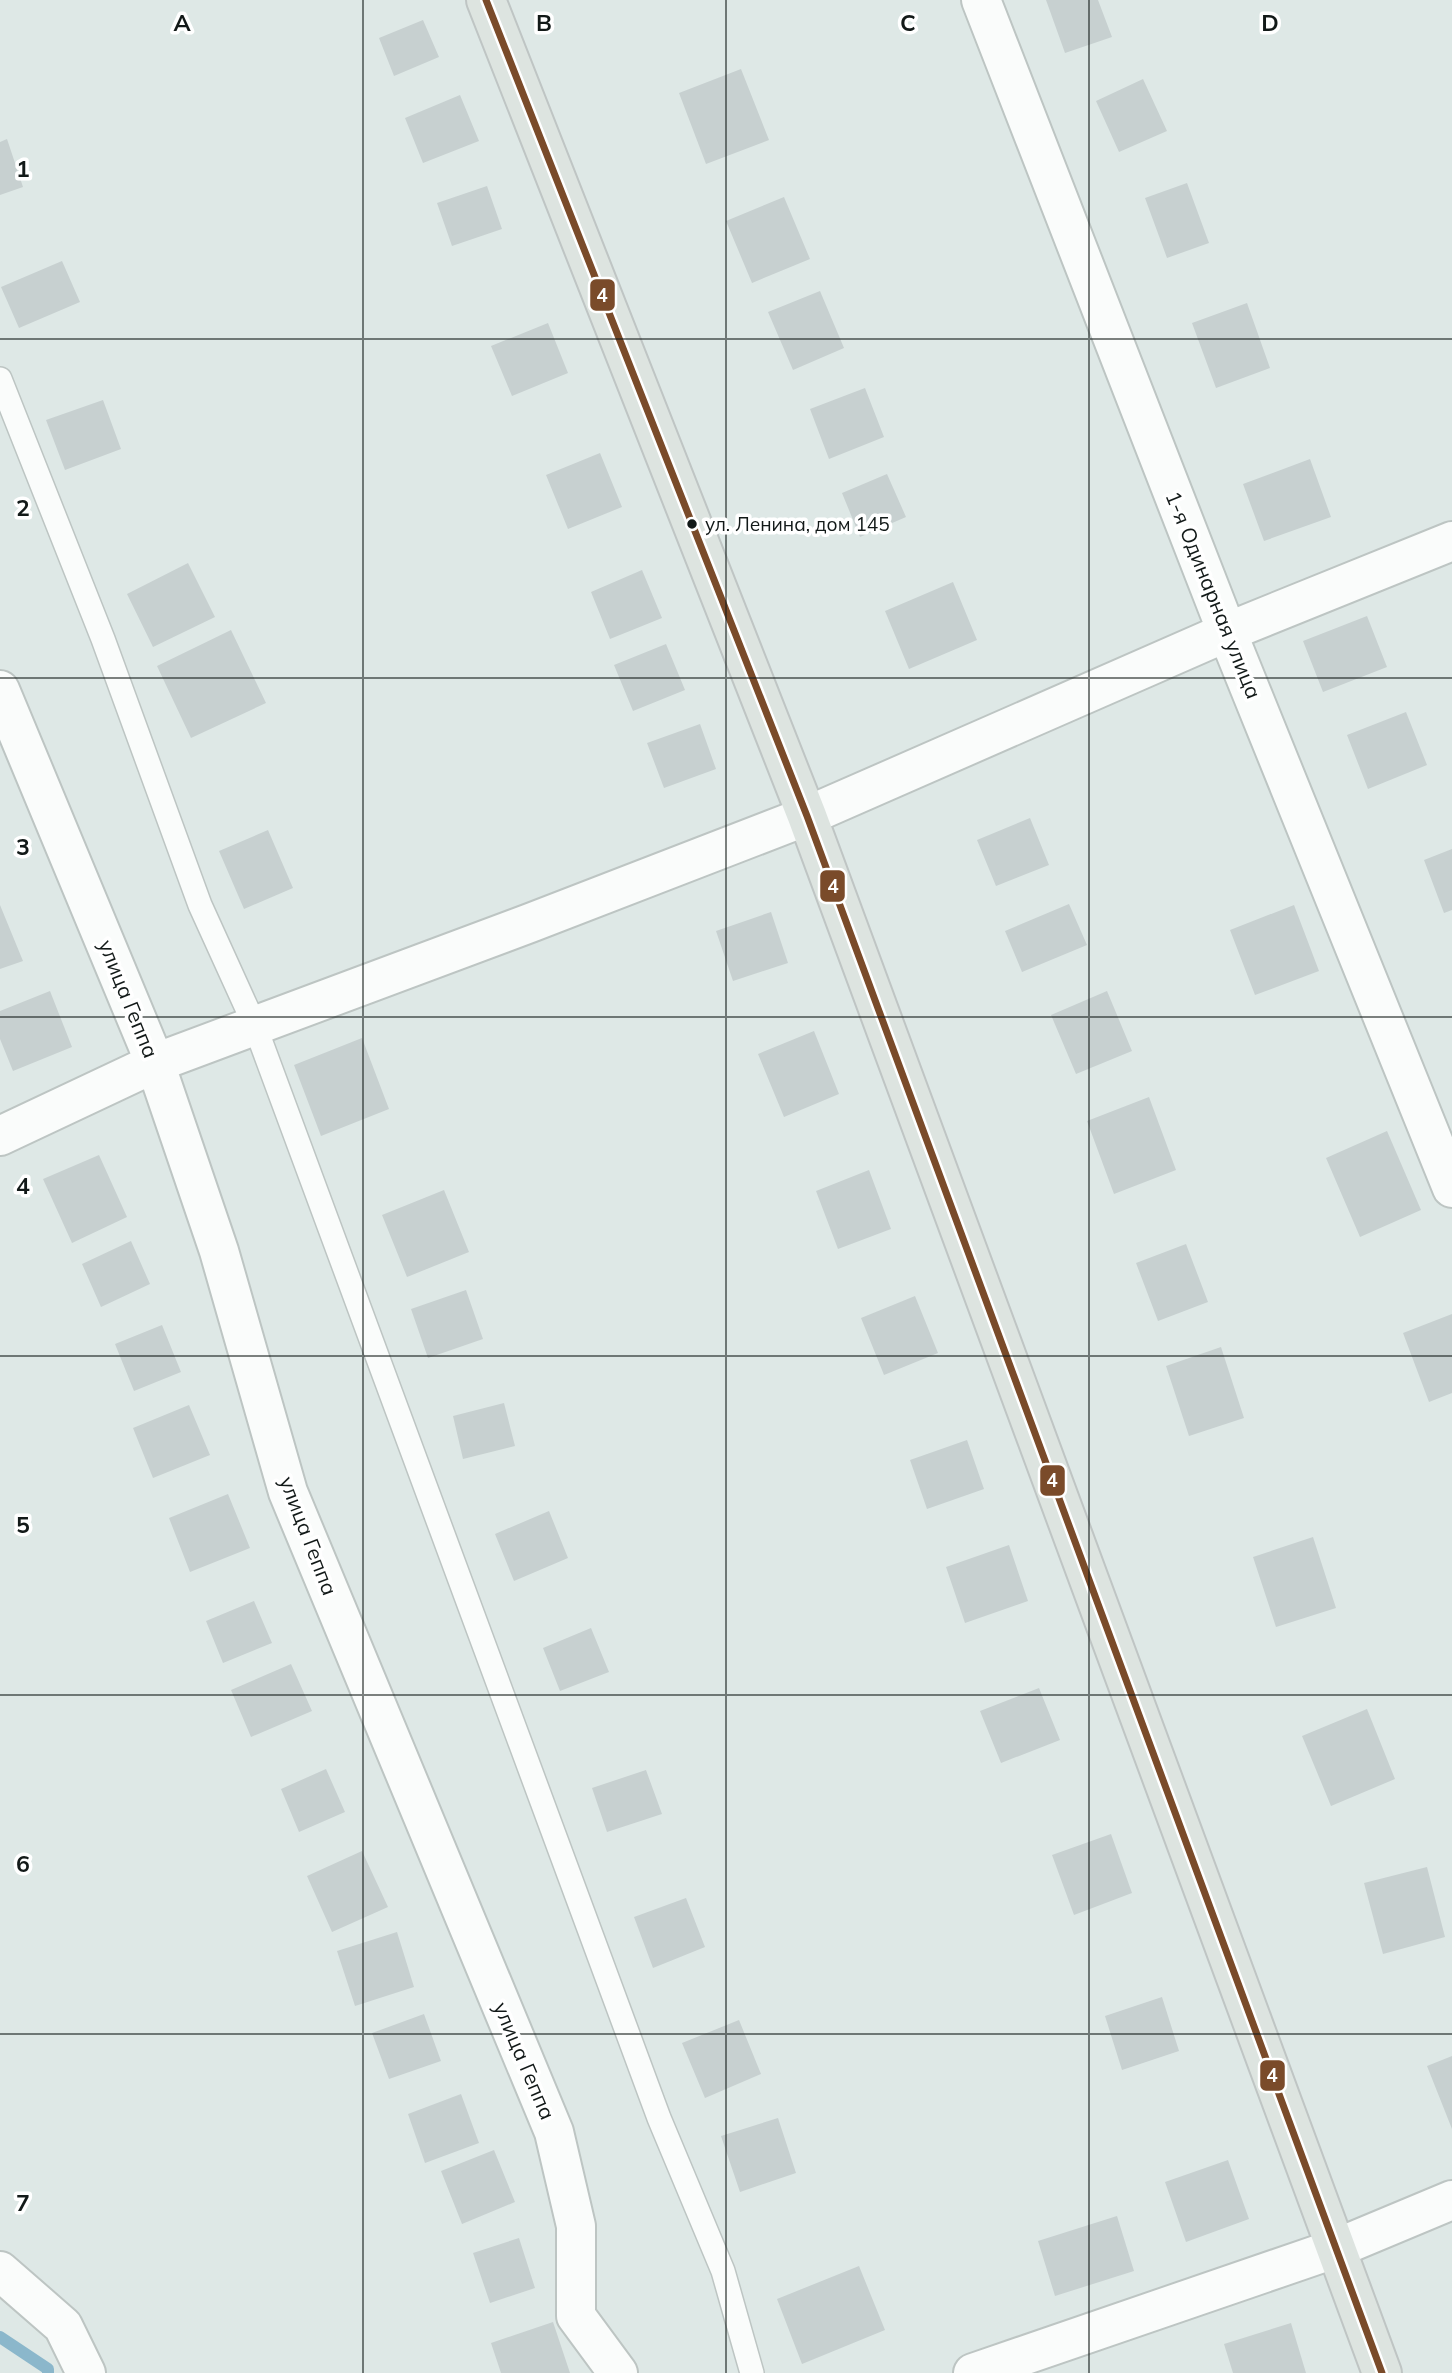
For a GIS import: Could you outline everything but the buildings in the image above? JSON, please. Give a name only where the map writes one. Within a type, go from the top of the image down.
[{"type":"main road","points":[[486,0],[807,816],[1382,2373]]},
{"type":"street","name":"1-я Одинарная улица","points":[[981,0],[1227,632],[1452,1188]]},
{"type":"street","points":[[0,1136],[155,1063],[807,816],[1227,632],[1452,541]]},
{"type":"street","name":"улица Геппа","points":[[0,690],[155,1063],[219,1251],[288,1492],[554,2132],[576,2227],[576,2316],[618,2373]]},
{"type":"street","points":[[973,2373],[1337,2248],[1452,2200]]},
{"type":"street","points":[[0,2271],[63,2326],[86,2373]]},
{"type":"lane","points":[[0,379],[103,639],[200,905],[255,1026],[659,2118],[723,2271],[752,2373]]},
{"type":"waterway","points":[[0,2337],[48,2369],[48,2373]]},
{"type":"transit line","name":"4","points":[[486,0],[807,816],[1382,2373]]},
{"type":"place","name":"ул. Ленина, дом 145","points":[[692,524]]}]
